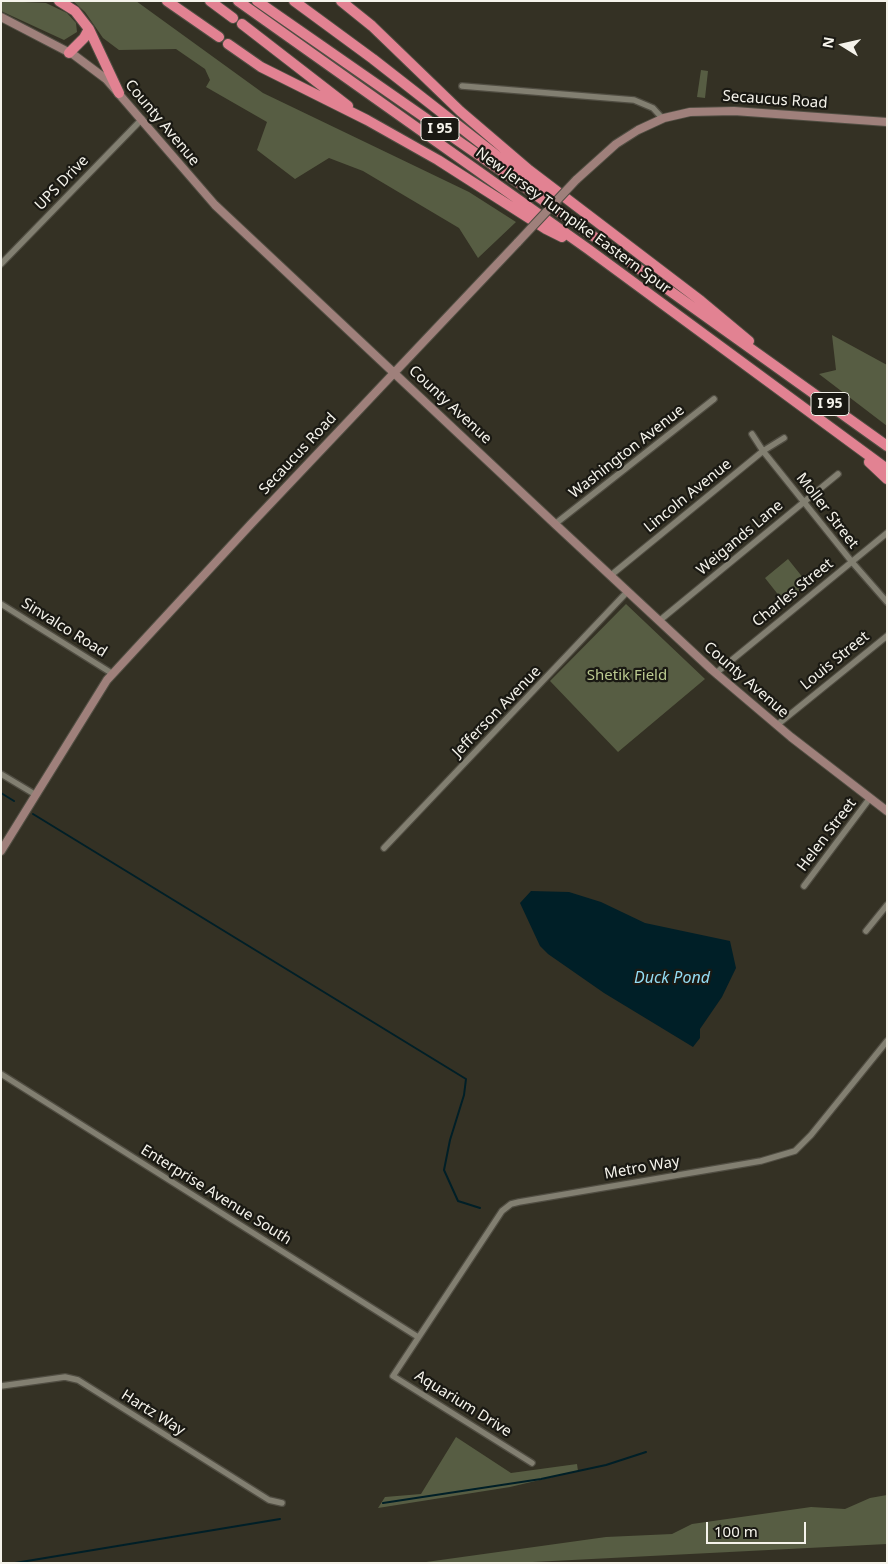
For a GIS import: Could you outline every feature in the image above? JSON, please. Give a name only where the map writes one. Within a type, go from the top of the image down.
[{"type":"highway","points":[[59,1],[75,11],[89,28],[119,93]]},
{"type":"highway","points":[[167,1],[219,37]]},
{"type":"highway","points":[[210,1],[233,18]]},
{"type":"highway","name":"New Jersey Turnpike Eastern Spur","points":[[238,1],[588,249],[887,469]]},
{"type":"highway","name":"New Jersey Turnpike Eastern Spur","points":[[257,1],[887,446]]},
{"type":"highway","points":[[294,1],[373,59],[593,230],[622,257]]},
{"type":"highway","points":[[341,1],[372,26],[466,116],[529,170],[737,329],[773,364]]},
{"type":"highway","points":[[242,24],[367,120]]},
{"type":"highway","points":[[69,53],[84,38],[89,28]]},
{"type":"highway","points":[[228,44],[262,67],[367,120],[458,171],[546,229],[588,249]]},
{"type":"highway","points":[[834,429],[887,479]]},
{"type":"main road","name":"County Avenue","points":[[1,17],[69,53],[99,72],[211,201],[610,576],[716,673],[777,725],[887,810]]},
{"type":"main road","name":"Secaucus Road","points":[[1,851],[113,674],[576,180],[616,144],[662,118],[690,112],[712,110],[887,122]]},
{"type":"street","points":[[462,86],[634,100],[653,108],[662,118]]},
{"type":"street","name":"UPS Drive","points":[[1,264],[142,120]]},
{"type":"street","name":"Washington Avenue","points":[[555,524],[714,400]]},
{"type":"street","name":"Moller Street","points":[[752,434],[763,451],[852,562],[887,602]]},
{"type":"street","name":"Lincoln Avenue","points":[[610,576],[763,451],[784,438]]},
{"type":"street","name":"Weigands Lane","points":[[659,621],[838,474]]},
{"type":"street","name":"Charles Street","points":[[716,673],[887,533]]},
{"type":"street","name":"Jefferson Avenue","points":[[384,848],[628,592]]},
{"type":"street","name":"Sinvalco Road","points":[[1,604],[113,674]]},
{"type":"street","name":"Louis Street","points":[[777,725],[887,636]]},
{"type":"street","points":[[1,774],[36,795]]},
{"type":"street","name":"Helen Street","points":[[804,886],[870,798]]},
{"type":"street","points":[[866,931],[887,905]]},
{"type":"street","name":"Metro Way","points":[[418,1337],[502,1211],[511,1204],[761,1160],[794,1151],[811,1136],[886,1042]]},
{"type":"street","name":"Enterprise Avenue South","points":[[1,1074],[418,1337]]},
{"type":"street","name":"Aquarium Drive","points":[[418,1337],[393,1376],[532,1463]]},
{"type":"street","name":"Hartz Way","points":[[1,1386],[64,1377],[78,1380],[269,1500],[282,1503]]},
{"type":"green space","points":[[1,1],[46,3],[67,13],[76,23],[77,32],[64,40],[1,11]]},
{"type":"green space","points":[[73,1],[136,1],[263,93],[469,192],[516,222],[478,258],[459,228],[363,171],[329,158],[295,179],[257,150],[267,122],[206,87],[210,80],[205,69],[176,49],[119,50],[103,38],[85,12]]},
{"type":"green space","points":[[701,70],[708,71],[705,98],[697,97]]},
{"type":"green space","points":[[832,335],[887,365],[887,426],[819,374],[836,370]]},
{"type":"green space","points":[[788,559],[808,584],[784,602],[765,578]]},
{"type":"green space","name":"Shetik Field","points":[[626,604],[705,679],[618,752],[550,681]]},
{"type":"green space","points":[[456,1437],[511,1473],[577,1464],[578,1471],[510,1487],[378,1508],[385,1497],[421,1494]]},
{"type":"green space","points":[[887,1495],[887,1544],[513,1563],[419,1563],[606,1537],[672,1534],[692,1524],[811,1507],[845,1509],[870,1498]]},
{"type":"water","name":"Duck Pond","points":[[531,891],[569,892],[601,902],[645,923],[730,941],[736,968],[722,997],[700,1029],[700,1038],[693,1047],[604,993],[548,954],[540,946],[520,903]]},
{"type":"waterway","points":[[1,793],[14,801]]},
{"type":"waterway","points":[[33,814],[466,1079],[464,1095],[450,1140],[444,1170],[458,1201],[480,1208]]},
{"type":"waterway","points":[[383,1503],[541,1479],[606,1465],[646,1452]]},
{"type":"waterway","points":[[15,1563],[280,1519]]}]
